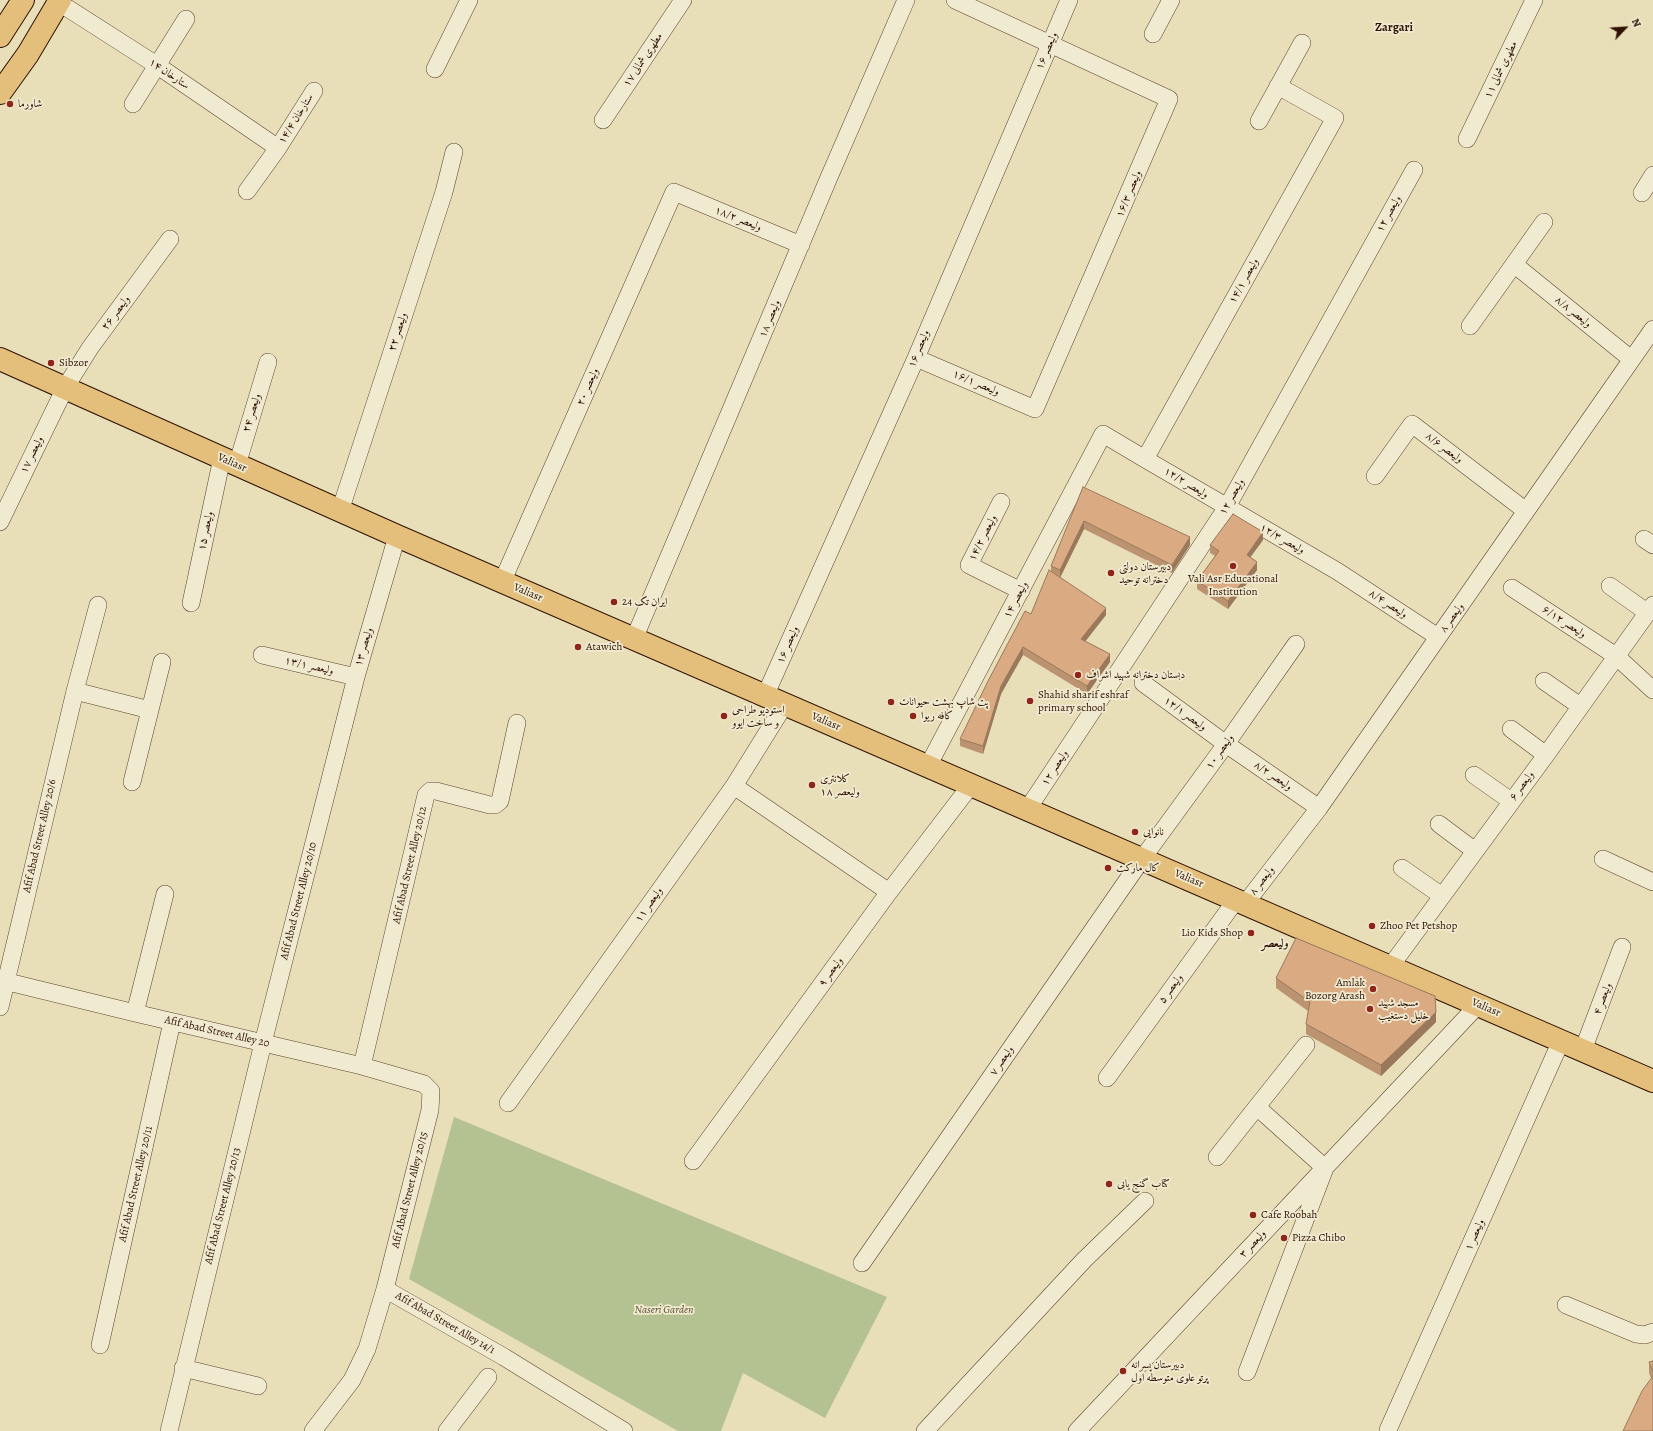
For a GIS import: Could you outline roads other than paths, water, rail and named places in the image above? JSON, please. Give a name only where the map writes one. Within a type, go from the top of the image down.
[{"type":"main road","points":[[0,36],[23,0]]},
{"type":"main road","points":[[0,94],[28,54],[59,1]]},
{"type":"main road","name":"Valiasr","points":[[0,360],[502,582],[1653,1080]]},
{"type":"street","points":[[435,69],[469,0]]},
{"type":"street","name":"۱۷ مطهری شمالی","points":[[603,120],[683,0]]},
{"type":"street","name":"۱۸ ولیعصر","points":[[634,639],[830,175],[906,0]]},
{"type":"street","points":[[955,0],[1049,44]]},
{"type":"street","name":"۱۶ ولیعصر","points":[[765,696],[916,358],[1069,0]]},
{"type":"street","points":[[1153,34],[1171,0]]},
{"type":"street","name":"۱۱ مطهری شمالی","points":[[1467,140],[1534,0]]},
{"type":"street","name":"۱۴ ستارخان","points":[[59,1],[158,66],[278,148]]},
{"type":"street","points":[[133,104],[186,19]]},
{"type":"street","points":[[1259,121],[1302,43]]},
{"type":"street","name":"۱۶/۳ ولیعصر","points":[[1035,409],[1169,99],[1049,44]]},
{"type":"street","name":"۱۴/۱ ولیعصر","points":[[1145,459],[1335,118],[1278,86]]},
{"type":"street","name":"۱۴/۴ ستارخان","points":[[247,191],[278,148],[314,91]]},
{"type":"street","name":"۲۲ ولیعصر","points":[[340,511],[441,199],[454,152]]},
{"type":"street","name":"۱۲ ولیعصر","points":[[1027,810],[1227,507],[1414,170]]},
{"type":"street","points":[[1642,193],[1653,175]]},
{"type":"street","name":"۱۸/۲ ولیعصر","points":[[674,192],[801,245]]},
{"type":"street","name":"۲۰ ولیعصر","points":[[502,582],[674,192]]},
{"type":"street","points":[[1470,326],[1544,222]]},
{"type":"street","name":"۲۶ ولیعصر","points":[[65,388],[90,348],[170,239]]},
{"type":"street","name":"۸/۸ ولیعصر","points":[[1514,265],[1631,359]]},
{"type":"street","name":"۸ ولیعصر","points":[[1240,902],[1319,808],[1653,329]]},
{"type":"street","name":"۱۶/۱ ولیعصر","points":[[916,358],[1035,409]]},
{"type":"street","name":"۲۴ ولیعصر","points":[[229,462],[268,362]]},
{"type":"street","name":"۱۷ ولیعصر","points":[[0,522],[65,388]]},
{"type":"street","name":"۸/۶ ولیعصر","points":[[1375,476],[1412,424],[1526,511]]},
{"type":"street","name":"۱۴ ولیعصر","points":[[928,766],[1103,434],[1145,459]]},
{"type":"street","name":"۱۲/۲ ولیعصر","points":[[1145,459],[1227,507]]},
{"type":"street","name":"۱۵ ولیعصر","points":[[191,603],[229,462]]},
{"type":"street","name":"۱۴/۲ ولیعصر","points":[[1001,502],[968,565],[1021,591]]},
{"type":"street","name":"۱۲/۳ ولیعصر","points":[[1227,507],[1337,571]]},
{"type":"street","name":"۱۳ ولیعصر","points":[[336,760],[356,677],[397,536]]},
{"type":"street","name":"۸/۴ ولیعصر","points":[[1337,571],[1438,637]]},
{"type":"street","points":[[1610,586],[1650,609]]},
{"type":"street","name":"۶/۱۲ ولیعصر","points":[[1512,588],[1616,656],[1653,690]]},
{"type":"street","name":"Afif Abad Street Alley 20/6","points":[[0,1007],[3,980],[98,605]]},
{"type":"street","name":"۶ ولیعصر","points":[[1390,967],[1546,755],[1650,609]]},
{"type":"street","name":"۱۰ ولیعصر","points":[[1142,859],[1226,744],[1296,644]]},
{"type":"street","name":"۱۳/۱ ولیعصر","points":[[262,655],[356,677]]},
{"type":"street","points":[[132,782],[162,662]]},
{"type":"street","points":[[1544,681],[1580,706]]},
{"type":"street","name":"۱۲/۱ ولیعصر","points":[[1143,684],[1226,744]]},
{"type":"street","points":[[75,691],[150,710]]},
{"type":"street","name":"۱۱ ولیعصر","points":[[508,1103],[734,786],[785,704]]},
{"type":"street","name":"Afif Abad Street Alley 20/12","points":[[362,1066],[426,796],[430,791],[436,791],[490,805],[495,805],[500,801],[517,723]]},
{"type":"street","points":[[1511,729],[1546,755]]},
{"type":"street","name":"۸/۲ ولیعصر","points":[[1226,744],[1319,808]]},
{"type":"street","name":"Afif Abad Street Alley 20/10","points":[[263,1043],[336,760]]},
{"type":"street","points":[[1474,775],[1511,801]]},
{"type":"street","name":"۹ ولیعصر","points":[[693,1161],[889,892],[971,785]]},
{"type":"street","points":[[734,786],[889,892]]},
{"type":"street","points":[[1439,824],[1475,851]]},
{"type":"street","name":"۷ ولیعصر","points":[[862,1263],[1142,859]]},
{"type":"street","points":[[1603,859],[1653,882]]},
{"type":"street","points":[[1402,868],[1442,896]]},
{"type":"street","points":[[135,1013],[165,894]]},
{"type":"street","name":"۵ ولیعصر","points":[[1106,1078],[1240,902]]},
{"type":"street","name":"۴ ولیعصر","points":[[1584,1050],[1622,947]]},
{"type":"street","name":"Afif Abad Street Alley 20","points":[[3,980],[172,1022],[362,1066],[424,1084],[431,1091]]},
{"type":"street","name":"۳ ولیعصر","points":[[1077,1431],[1478,1005]]},
{"type":"street","name":"Afif Abad Street Alley 20/11","points":[[100,1345],[172,1022]]},
{"type":"street","name":"۱ ولیعصر","points":[[1388,1430],[1561,1040]]},
{"type":"street","name":"Afif Abad Street Alley 20/13","points":[[169,1431],[183,1368],[263,1043]]},
{"type":"street","points":[[1217,1157],[1306,1045]]},
{"type":"street","name":"Afif Abad Street Alley 20/15","points":[[313,1431],[352,1380],[367,1349],[385,1289],[430,1110],[431,1091]]},
{"type":"street","points":[[1247,1372],[1325,1168],[1257,1107]]},
{"type":"street","points":[[925,1431],[1084,1260],[1146,1201]]},
{"type":"street","name":"Afif Abad Street Alley 14/1","points":[[385,1289],[504,1357],[624,1431]]},
{"type":"street","points":[[1566,1305],[1636,1334],[1645,1335],[1653,1332]]},
{"type":"street","points":[[183,1368],[258,1386]]},
{"type":"street","points":[[447,1431],[488,1377]]},
{"type":"place","name":"شاورما","points":[[10,104]]},
{"type":"place","name":"Sibzor","points":[[51,363]]},
{"type":"place","name":"Vali Asr Educational Institution","points":[[1233,566]]},
{"type":"place","name":"دبیرستان دولتی دخترانه توحید","points":[[1111,573]]},
{"type":"place","name":"ایران تک 24","points":[[614,602]]},
{"type":"place","name":"Atawich","points":[[578,647]]},
{"type":"place","name":"دبستان دخترانه شهید اشراف","points":[[1078,675]]},
{"type":"place","name":"Shahid sharif eshraf primary school","points":[[1030,701]]},
{"type":"place","name":"پت شاپ بهشت حیوانات","points":[[891,702]]},
{"type":"place","name":"استودیو طراحی و ساخت ایوو","points":[[724,716]]},
{"type":"place","name":"کافه ریوا","points":[[913,716]]},
{"type":"place","name":"کلانتری ۱۸ ولیعصر","points":[[812,785]]},
{"type":"place","name":"نانوایی","points":[[1135,832]]},
{"type":"place","name":"کال مارکت","points":[[1108,868]]},
{"type":"place","name":"Zhoo Pet Petshop","points":[[1372,926]]},
{"type":"place","name":"Lio Kids Shop","points":[[1251,933]]},
{"type":"place","name":"Amlak Bozorg Arash","points":[[1373,989]]},
{"type":"place","name":"مسجد شهید خلیل دستغیب","points":[[1370,1009]]},
{"type":"place","name":"کتاب گنج یابی","points":[[1109,1184]]},
{"type":"place","name":"Cafe Roobah","points":[[1253,1215]]},
{"type":"place","name":"Pizza Chibo","points":[[1284,1238]]},
{"type":"place","name":"دبیرستان پسرانه پرتو علوی متوسطه اول","points":[[1123,1371]]},
{"type":"district","name":"Zargari","points":[[1394,28]]},
{"type":"district","name":"ولیعصر","points":[[1275,944]]},
{"type":"park label","name":"Naseri Garden","points":[[664,1310]]}]
